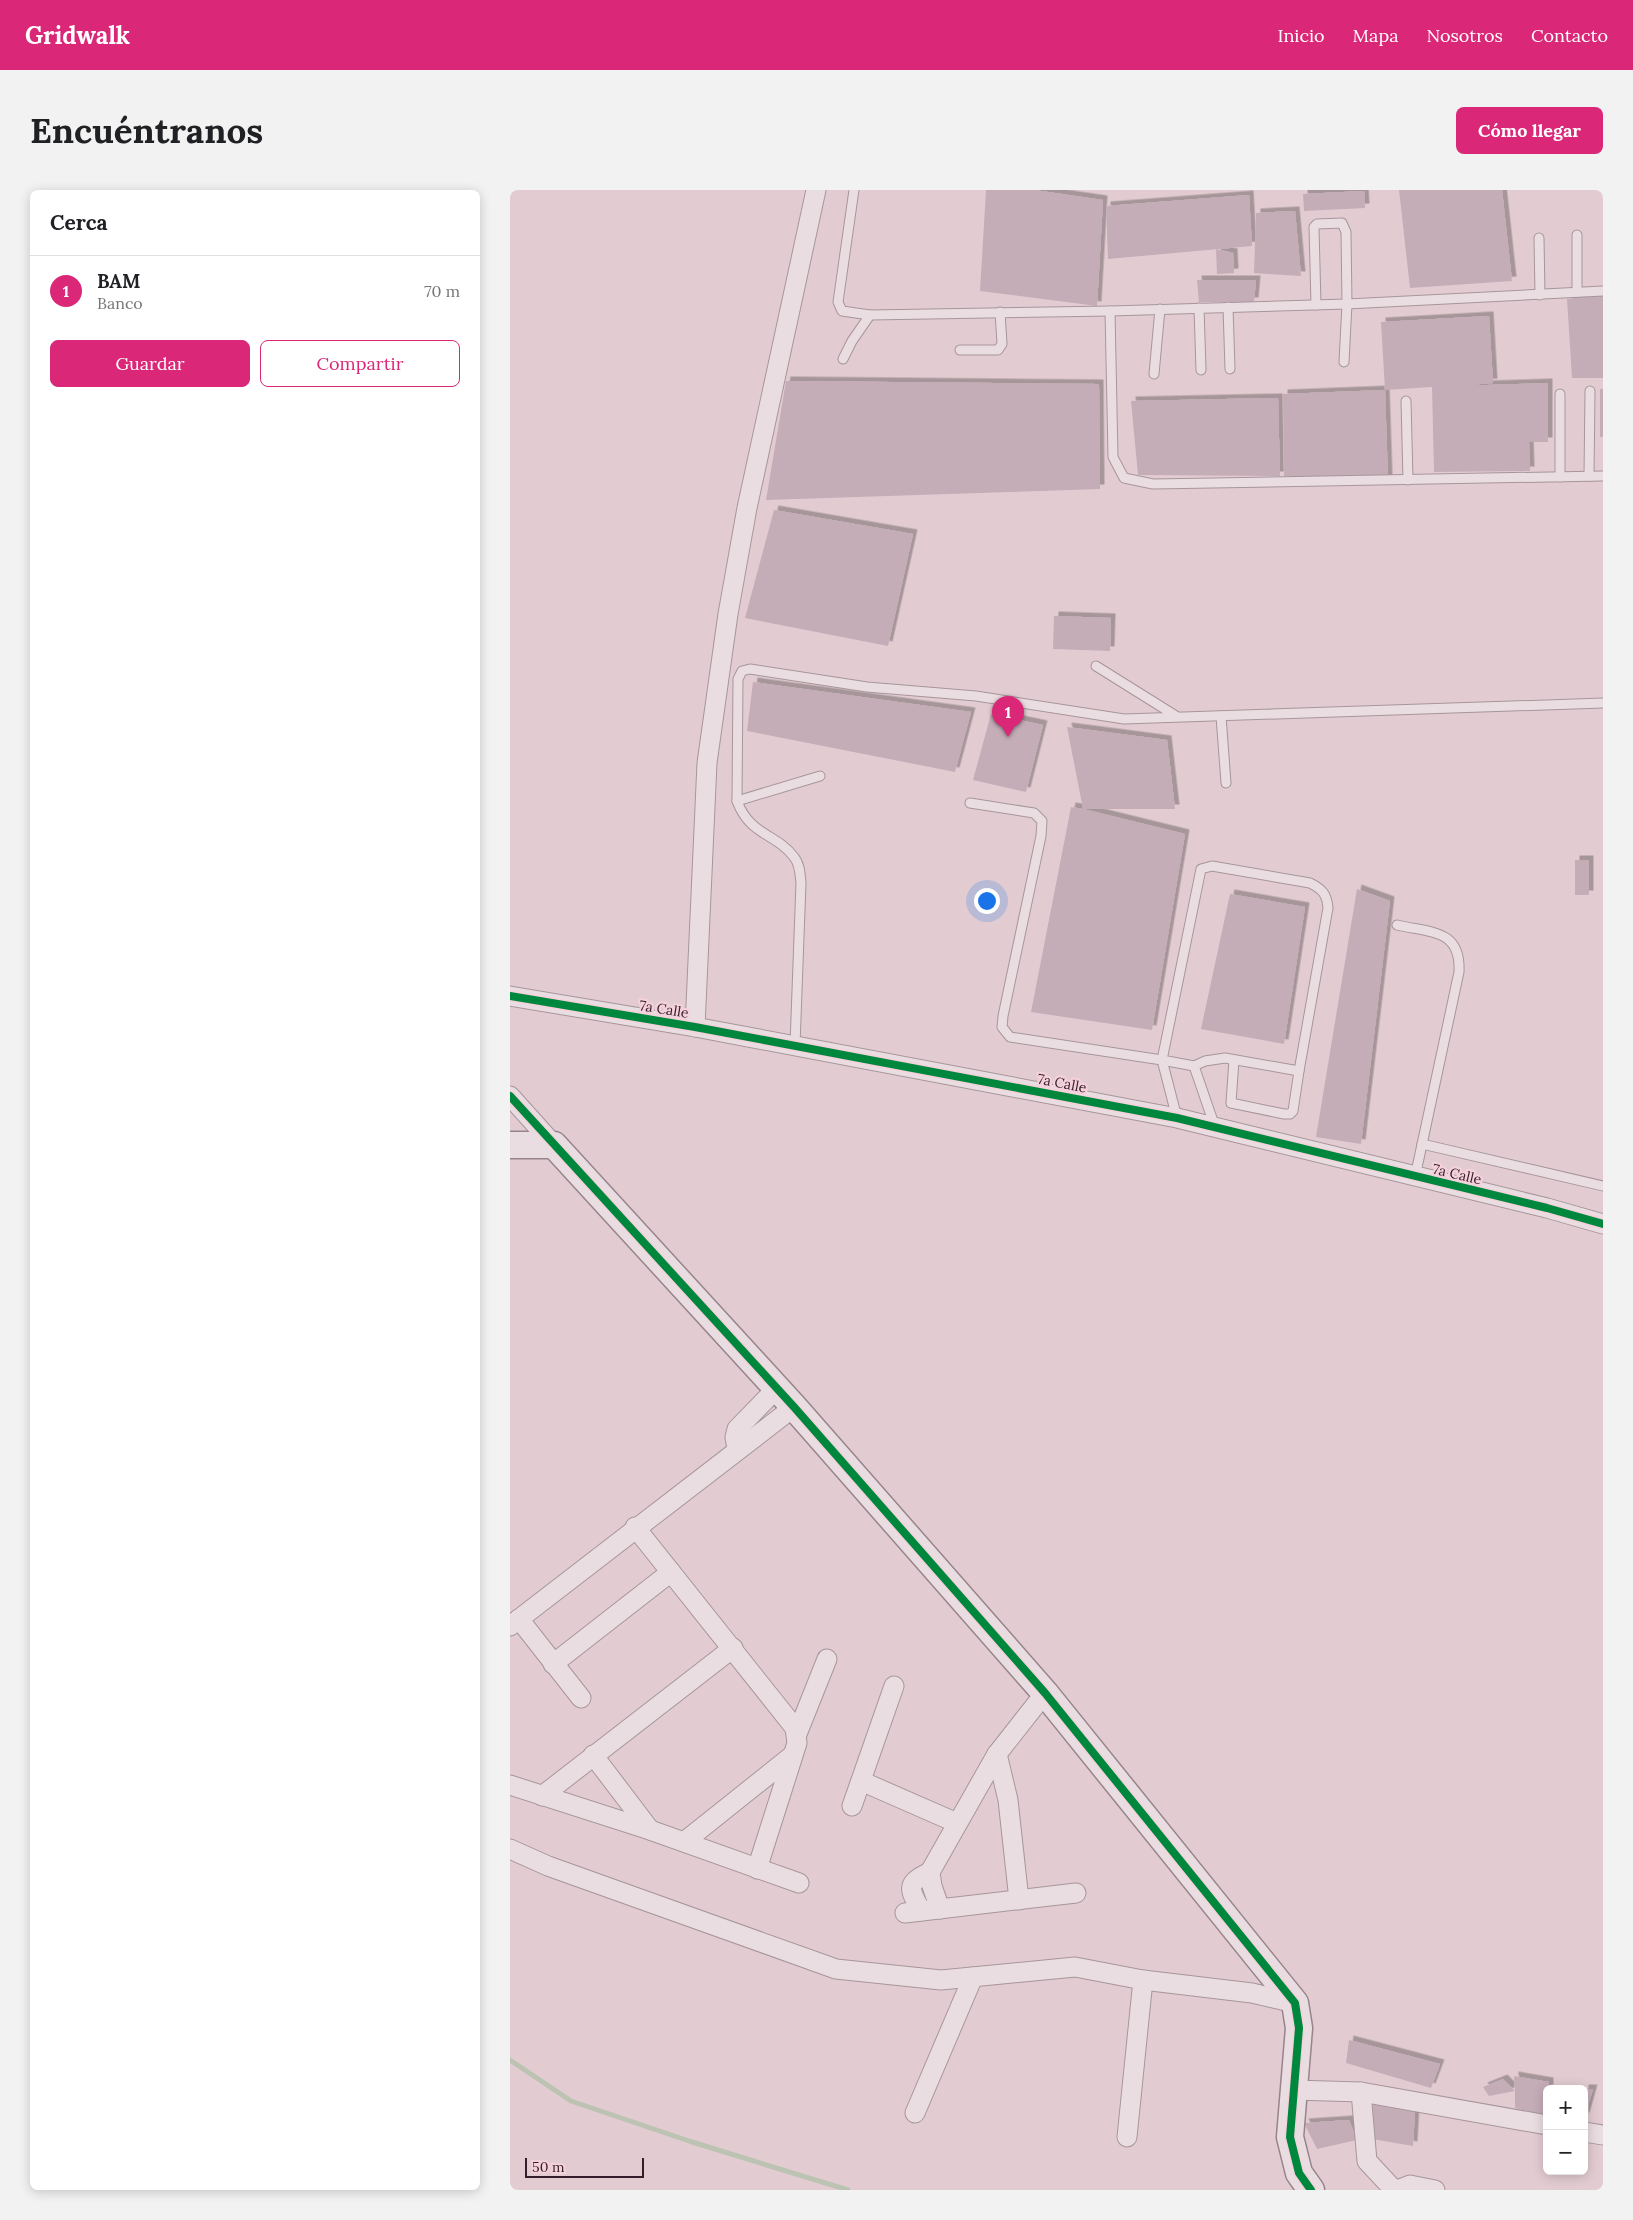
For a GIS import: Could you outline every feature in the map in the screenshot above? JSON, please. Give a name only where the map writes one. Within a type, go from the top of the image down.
[{"type":"street","points":[[695,1027],[707,763],[726,624],[747,508],[816,190]]},
{"type":"street","name":"7a Calle","points":[[510,996],[695,1027],[1177,1118],[1547,1208],[1603,1224]]},
{"type":"street","points":[[510,1096],[786,1398],[1045,1694],[1295,2003],[1299,2028],[1290,2136],[1299,2173],[1310,2190]]},
{"type":"street","points":[[510,1145],[554,1145]]},
{"type":"street","points":[[581,1698],[514,1622],[737,1449],[786,1398]]},
{"type":"street","points":[[737,1449],[735,1437],[737,1429],[786,1398]]},
{"type":"street","points":[[635,1528],[793,1723],[797,1734]]},
{"type":"street","points":[[553,1664],[671,1572]]},
{"type":"street","points":[[542,1796],[733,1648]]},
{"type":"street","points":[[757,1869],[793,1754],[797,1734],[827,1659]]},
{"type":"street","points":[[852,1806],[894,1686]]},
{"type":"street","points":[[1045,1694],[997,1754],[930,1872],[913,1882],[910,1886],[913,1912],[1076,1893]]},
{"type":"street","points":[[684,1842],[793,1754]]},
{"type":"street","points":[[997,1754],[1008,1800],[1019,1900]]},
{"type":"street","points":[[594,1755],[650,1830]]},
{"type":"street","points":[[861,1781],[957,1824]]},
{"type":"street","points":[[510,1785],[650,1830],[799,1884]]},
{"type":"street","points":[[510,1849],[548,1866],[836,1969],[941,1980],[1075,1967],[1143,1980],[1252,1993],[1295,2003]]},
{"type":"street","points":[[930,1872],[932,1886],[940,1909]]},
{"type":"street","points":[[915,2113],[974,1977]]},
{"type":"street","points":[[1127,2136],[1143,1980]]},
{"type":"street","points":[[1293,2090],[1361,2092],[1543,2124]]},
{"type":"street","points":[[1361,2092],[1367,2161],[1396,2190],[1410,2185],[1435,2190]]},
{"type":"street","points":[[1588,2133],[1603,2135]]},
{"type":"lane","points":[[854,190],[838,302],[842,311],[870,315],[1228,308],[1603,291]]},
{"type":"lane","points":[[1316,305],[1314,228],[1317,224],[1342,223],[1346,232],[1347,304],[1344,362]]},
{"type":"lane","points":[[1577,235],[1577,292]]},
{"type":"lane","points":[[1539,238],[1540,295]]},
{"type":"lane","points":[[1154,374],[1160,308]]},
{"type":"lane","points":[[1199,308],[1201,370]]},
{"type":"lane","points":[[1228,308],[1230,369]]},
{"type":"lane","points":[[1110,311],[1114,458],[1124,478],[1153,484],[1603,476]]},
{"type":"lane","points":[[960,350],[998,350],[1002,344],[1000,312]]},
{"type":"lane","points":[[844,359],[852,341],[870,315]]},
{"type":"lane","points":[[1589,476],[1590,391]]},
{"type":"lane","points":[[1560,394],[1560,477]]},
{"type":"lane","points":[[1406,401],[1408,480]]},
{"type":"lane","points":[[1096,666],[1176,716]]},
{"type":"lane","points":[[795,1046],[801,883],[799,867],[795,857],[751,825],[741,813],[737,801],[738,679],[742,671],[750,669],[867,687],[976,696],[1124,719],[1603,703]]},
{"type":"lane","points":[[1222,716],[1226,783]]},
{"type":"lane","points":[[737,801],[820,776]]},
{"type":"lane","points":[[970,803],[1034,813],[1042,821],[1003,1016],[1002,1027],[1010,1037],[1194,1066],[1204,1061],[1224,1058],[1299,1071]]},
{"type":"lane","points":[[1177,1118],[1162,1060],[1198,878],[1201,869],[1212,866],[1310,883],[1321,889],[1328,898],[1293,1111],[1290,1114],[1284,1114],[1231,1103],[1234,1060]]},
{"type":"lane","points":[[1397,925],[1450,940],[1457,948],[1459,958],[1459,972],[1415,1177]]},
{"type":"lane","points":[[1194,1066],[1215,1127]]},
{"type":"lane","points":[[1422,1144],[1603,1186]]},
{"type":"building","points":[[986,190],[1034,190],[1103,200],[1097,306],[980,291]]},
{"type":"building","points":[[1399,190],[1502,190],[1512,281],[1410,288]]},
{"type":"building","points":[[1364,191],[1365,208],[1304,211],[1303,194]]},
{"type":"building","points":[[1249,195],[1252,246],[1108,259],[1106,206]]},
{"type":"building","points":[[1295,211],[1301,276],[1254,273],[1256,213]]},
{"type":"building","points":[[1216,249],[1233,253],[1234,273],[1217,274]]},
{"type":"building","points":[[1197,280],[1256,280],[1254,302],[1199,302]]},
{"type":"building","points":[[1603,296],[1603,378],[1572,378],[1567,299]]},
{"type":"building","points":[[1489,316],[1493,383],[1456,386],[1548,383],[1548,442],[1529,442],[1530,471],[1434,472],[1432,387],[1385,390],[1381,322]]},
{"type":"building","points":[[786,381],[1099,384],[1100,489],[766,500]]},
{"type":"building","points":[[1600,389],[1603,389],[1603,437],[1600,437]]},
{"type":"building","points":[[1385,390],[1388,480],[1284,476],[1283,394]]},
{"type":"building","points":[[1278,398],[1280,476],[1138,475],[1131,401]]},
{"type":"building","points":[[774,510],[913,534],[888,646],[745,618]]},
{"type":"building","points":[[1054,616],[1111,618],[1110,651],[1053,649]]},
{"type":"building","points":[[753,682],[971,712],[955,772],[747,731]]},
{"type":"building","points":[[991,714],[1043,725],[1026,792],[973,780]]},
{"type":"building","points":[[1067,727],[1167,740],[1175,809],[1083,809]]},
{"type":"building","points":[[1071,807],[1185,834],[1152,1030],[1031,1012]]},
{"type":"building","points":[[1575,860],[1589,860],[1589,895],[1575,895]]},
{"type":"building","points":[[1357,889],[1390,901],[1361,1144],[1316,1137]]},
{"type":"building","points":[[1230,894],[1305,907],[1284,1044],[1201,1029]]},
{"type":"building","points":[[1349,2040],[1440,2064],[1431,2088],[1346,2063]]},
{"type":"building","points":[[1514,2076],[1549,2082],[1549,2085],[1543,2085],[1543,2116],[1515,2108]]},
{"type":"building","points":[[1503,2079],[1515,2091],[1489,2096],[1483,2087]]},
{"type":"building","points":[[1588,2089],[1593,2089],[1588,2106]]},
{"type":"building","points":[[1373,2103],[1415,2110],[1413,2146],[1372,2139]]},
{"type":"building","points":[[1349,2120],[1357,2140],[1317,2149],[1304,2123]]},
{"type":"waterway","points":[[510,2060],[571,2101],[692,2142],[848,2190]]},
{"type":"cycle path","points":[[510,996],[695,1027],[1177,1118],[1547,1208],[1603,1224]]},
{"type":"cycle path","points":[[510,1096],[794,1407],[1045,1693],[1295,2003],[1299,2028],[1290,2137],[1299,2173],[1311,2190]]},
{"type":"place","name":"BAM","points":[[1008,737]]}]
